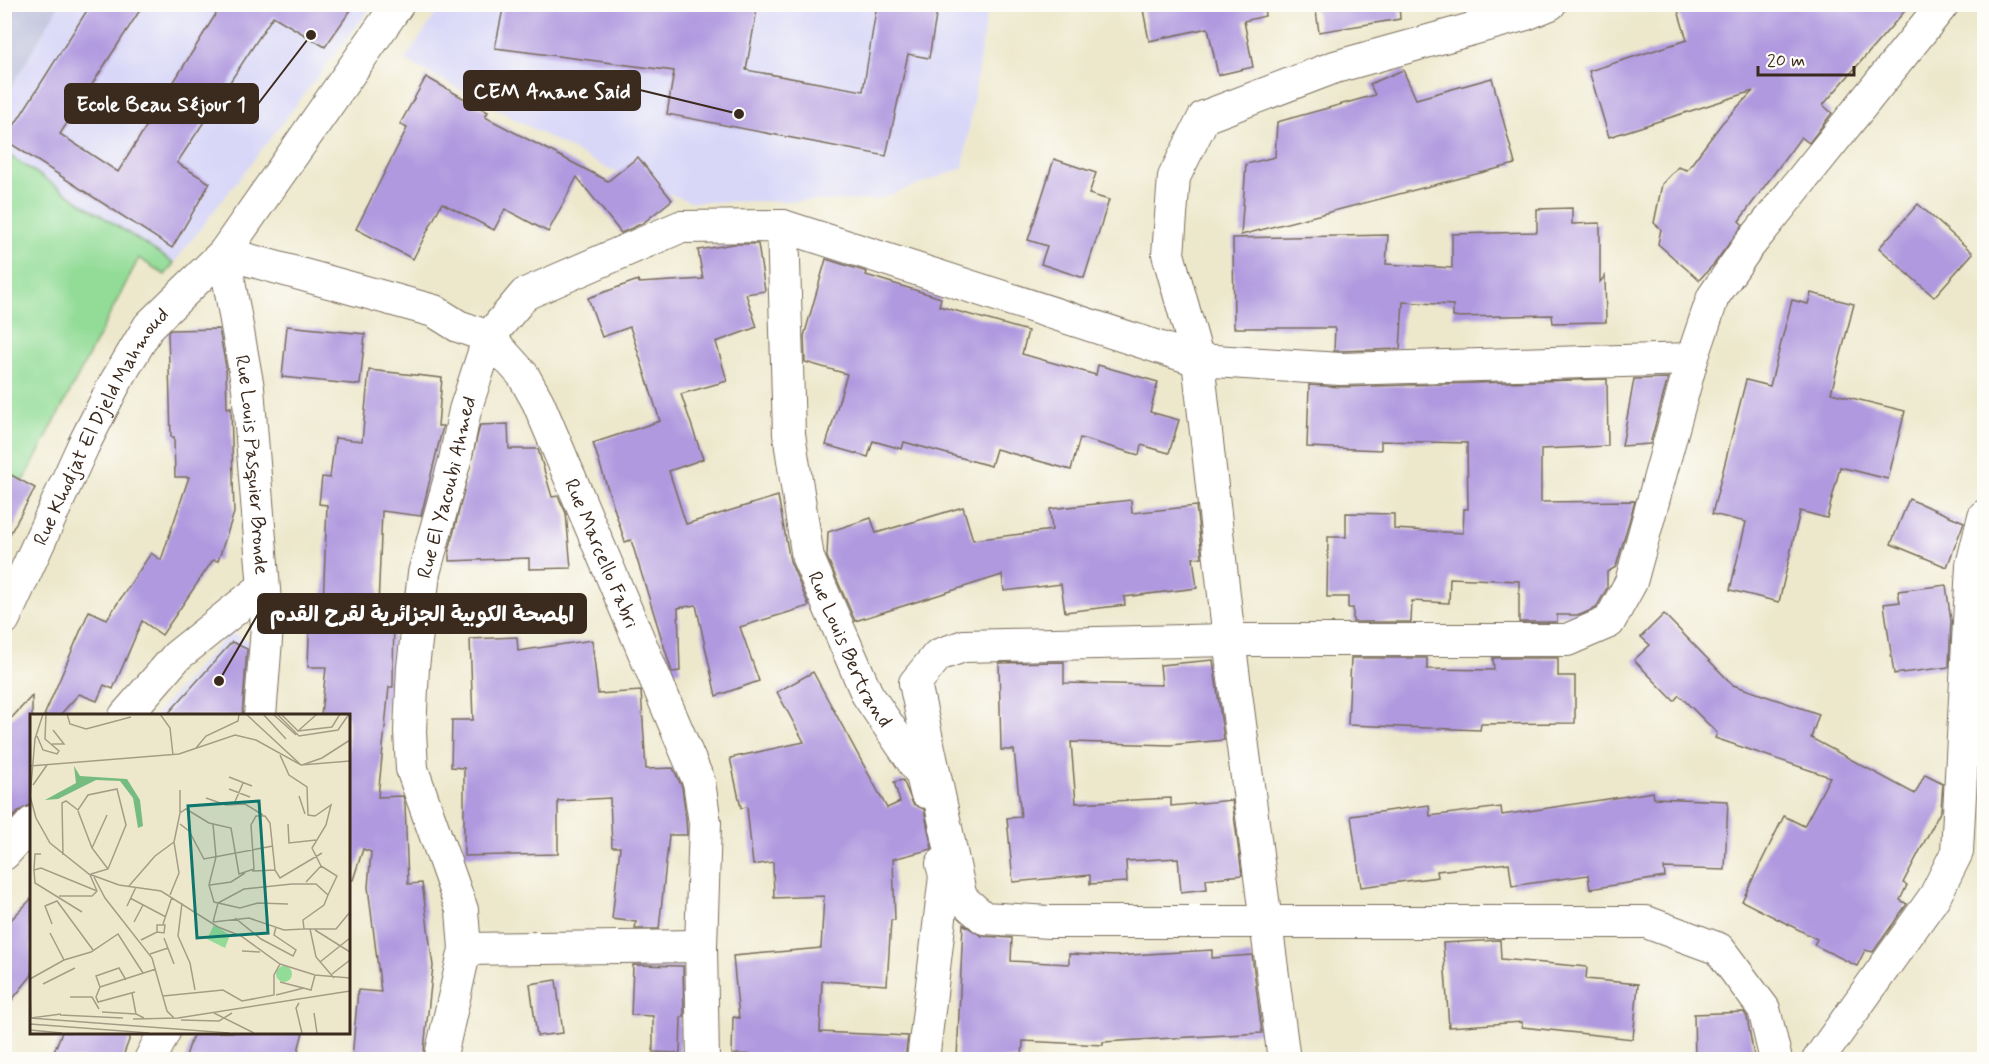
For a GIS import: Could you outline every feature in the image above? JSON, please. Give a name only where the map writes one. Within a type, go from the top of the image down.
[{"type":"street","name":"Rue Khodjat El Djeld Mahmoud","points":[[4,619],[83,446],[115,383],[143,335],[149,326],[224,253],[398,4]]},
{"type":"street","points":[[1284,1059],[1229,640],[1198,360],[1168,254],[1174,177],[1204,117],[1335,67],[1526,14],[1550,4]]},
{"type":"street","points":[[1776,1059],[1764,1009],[1719,949],[1646,922],[1048,922],[984,918],[961,898],[915,683],[938,655],[964,646],[1229,640],[1567,640],[1609,622],[1631,582],[1692,359],[1713,297],[1747,248],[1943,4]]},
{"type":"street","points":[[489,337],[525,294],[680,227],[783,226],[1198,360],[1340,369],[1692,359]]},
{"type":"street","name":"Rue Louis Bertrand","points":[[783,226],[789,434],[808,558],[867,694],[922,775],[945,876],[923,1059]]},
{"type":"street","name":"Rue Marcello Fabri","points":[[224,253],[434,311],[458,326],[489,337],[523,375],[538,402],[690,756],[699,782],[705,823],[701,946],[703,1059]]},
{"type":"street","name":"Rue Louis Pasquier Bronde","points":[[224,253],[248,388],[267,627],[260,714]]},
{"type":"street","name":"Rue El Yacoubi Ahmed","points":[[440,1059],[465,949],[462,910],[412,769],[410,731],[413,667],[424,573],[455,460],[465,410],[489,337]]},
{"type":"street","points":[[1818,1059],[1935,896],[1957,852],[1975,687],[1972,565],[1984,516]]},
{"type":"street","points":[[127,714],[177,656],[263,587]]},
{"type":"street","points":[[4,854],[30,825]]},
{"type":"street","points":[[465,949],[701,946]]},
{"type":"street","points":[[150,1059],[163,1034]]},
{"type":"shaded area","points":[[4,5],[59,5],[5,98]]},
{"type":"shaded area","points":[[59,5],[373,5],[174,263],[5,152],[5,98]]},
{"type":"shaded area","points":[[442,5],[988,5],[963,168],[876,200],[691,202],[608,169],[405,60]]},
{"type":"shaded area","points":[[230,632],[258,646],[247,714],[156,714]]},
{"type":"green space","points":[[4,152],[174,263],[165,275],[139,258],[16,496],[4,490]]},
{"type":"building","points":[[91,4],[144,4],[60,134],[118,172],[222,4],[355,4],[325,47],[273,16],[177,163],[210,183],[172,248],[5,140]]},
{"type":"building","points":[[504,4],[758,4],[746,70],[863,91],[877,4],[938,4],[929,58],[908,54],[886,156],[667,114],[674,71],[495,48]]},
{"type":"building","points":[[1142,4],[1264,4],[1265,16],[1244,21],[1253,67],[1218,75],[1208,28],[1149,41]]},
{"type":"building","points":[[1315,4],[1399,4],[1400,19],[1319,32]]},
{"type":"building","points":[[1676,4],[1911,4],[1823,105],[1832,113],[1809,143],[1801,137],[1739,221],[1743,225],[1699,280],[1658,244],[1661,229],[1654,223],[1662,184],[1678,167],[1687,170],[1722,123],[1753,91],[1609,137],[1589,71],[1687,40]]},
{"type":"building","points":[[1403,70],[1416,99],[1492,78],[1515,164],[1241,235],[1246,164],[1275,157],[1277,122],[1375,95],[1370,84]]},
{"type":"building","points":[[426,77],[488,112],[485,117],[608,181],[638,157],[672,200],[643,223],[621,233],[577,177],[548,232],[505,209],[494,230],[442,203],[413,259],[356,229],[407,128],[400,124]]},
{"type":"building","points":[[1054,159],[1096,173],[1089,194],[1109,200],[1084,278],[1041,264],[1047,246],[1028,240]]},
{"type":"building","points":[[1918,204],[1973,253],[1934,297],[1879,248]]},
{"type":"building","points":[[1572,208],[1572,224],[1600,223],[1600,282],[1605,276],[1606,322],[1553,323],[1552,315],[1453,317],[1453,305],[1403,302],[1400,349],[1340,351],[1334,351],[1335,328],[1234,328],[1233,238],[1388,235],[1386,264],[1452,268],[1452,234],[1537,232],[1537,209]]},
{"type":"building","points":[[733,244],[758,244],[765,291],[746,294],[757,327],[716,342],[727,381],[681,394],[703,459],[669,471],[686,524],[778,496],[790,561],[809,606],[740,627],[759,681],[716,696],[696,605],[678,608],[680,671],[672,672],[631,540],[625,542],[593,443],[660,421],[630,327],[602,337],[588,298],[638,280],[639,283],[703,279],[698,250]]},
{"type":"building","points":[[826,259],[867,272],[866,275],[941,298],[939,306],[1028,331],[1022,354],[1096,375],[1098,365],[1158,382],[1150,412],[1179,420],[1169,453],[1141,445],[1139,455],[1080,438],[1071,470],[996,449],[991,466],[904,442],[902,449],[873,441],[868,457],[826,445],[847,374],[805,362],[804,336]]},
{"type":"building","points":[[1811,293],[1854,304],[1831,393],[1905,411],[1888,479],[1840,467],[1827,518],[1800,511],[1779,602],[1730,590],[1746,522],[1712,514],[1746,380],[1770,386],[1792,300],[1808,304]]},
{"type":"building","points":[[287,326],[365,334],[360,385],[282,377]]},
{"type":"building","points":[[219,329],[226,367],[227,408],[231,407],[234,513],[218,561],[213,560],[162,635],[142,621],[113,689],[104,685],[97,701],[79,694],[61,714],[45,714],[89,611],[107,619],[151,553],[161,560],[189,477],[175,477],[174,437],[171,437],[168,332],[171,330]]},
{"type":"building","points":[[369,370],[442,378],[438,426],[443,426],[421,516],[382,511],[378,607],[394,607],[393,687],[389,687],[378,797],[403,796],[408,884],[422,883],[433,966],[423,1059],[352,1059],[358,990],[381,992],[368,887],[371,852],[363,849],[353,880],[350,879],[350,714],[321,714],[326,667],[308,667],[310,605],[323,606],[327,505],[319,504],[322,477],[330,478],[335,438],[362,441]]},
{"type":"building","points":[[1668,378],[1650,444],[1622,446],[1634,379]]},
{"type":"building","points":[[1607,379],[1608,446],[1541,449],[1541,502],[1635,501],[1616,567],[1607,572],[1607,588],[1596,608],[1580,615],[1557,615],[1557,622],[1519,622],[1519,581],[1450,578],[1449,603],[1412,601],[1411,622],[1353,622],[1353,608],[1348,608],[1348,597],[1327,597],[1328,537],[1346,537],[1346,513],[1394,514],[1394,529],[1463,533],[1464,509],[1468,509],[1467,443],[1381,441],[1381,450],[1307,447],[1309,385],[1341,387]]},
{"type":"building","points":[[508,424],[509,449],[538,449],[552,497],[558,496],[566,513],[571,568],[529,569],[529,558],[449,561],[449,551],[480,425]]},
{"type":"building","points":[[4,471],[35,488],[4,545]]},
{"type":"building","points":[[1909,499],[1964,522],[1947,567],[1891,544]]},
{"type":"building","points":[[1131,500],[1132,513],[1196,506],[1202,557],[1193,558],[1197,588],[1124,597],[1125,605],[1065,612],[1061,584],[1004,591],[1002,575],[855,621],[827,557],[828,532],[871,518],[876,533],[963,507],[973,540],[1052,530],[1050,509]]},
{"type":"building","points":[[1946,585],[1951,621],[1949,667],[1894,674],[1884,604],[1900,602],[1898,591]]},
{"type":"building","points":[[1664,614],[1733,685],[1819,714],[1811,738],[1915,794],[1925,774],[1943,783],[1941,810],[1903,883],[1907,885],[1900,900],[1907,904],[1873,952],[1865,950],[1857,966],[1814,945],[1817,939],[1742,901],[1784,816],[1804,826],[1830,777],[1715,738],[1717,733],[1679,695],[1674,701],[1634,660],[1650,645],[1641,637]]},
{"type":"building","points":[[517,637],[518,651],[592,640],[598,694],[641,691],[646,769],[673,768],[682,787],[686,819],[687,835],[669,835],[659,929],[635,929],[636,922],[612,919],[620,847],[612,847],[610,798],[558,801],[558,854],[464,856],[464,768],[451,767],[452,720],[473,720],[470,639]]},
{"type":"building","points":[[232,642],[247,649],[242,714],[168,714]]},
{"type":"building","points":[[1351,658],[1427,658],[1427,669],[1494,670],[1493,658],[1558,658],[1558,676],[1575,676],[1575,723],[1481,724],[1480,730],[1348,725]]},
{"type":"building","points":[[1213,660],[1224,740],[1170,745],[1071,742],[1076,803],[1171,798],[1171,806],[1232,800],[1242,875],[1206,879],[1207,889],[1181,892],[1178,858],[1126,861],[1127,882],[1090,884],[1090,875],[1013,882],[1007,818],[1021,817],[1014,750],[1001,750],[999,663],[1064,662],[1064,683],[1162,685],[1160,665]]},
{"type":"building","points":[[813,672],[887,808],[900,802],[894,782],[903,780],[913,804],[924,809],[932,849],[893,859],[895,920],[891,920],[887,985],[822,981],[820,1032],[908,1036],[905,1059],[732,1054],[733,1017],[739,1018],[733,956],[821,948],[824,896],[774,898],[773,862],[753,865],[747,807],[741,808],[730,758],[804,742],[777,692]]},
{"type":"building","points":[[32,696],[30,805],[19,811],[4,827],[4,726]]},
{"type":"building","points":[[1653,792],[1654,798],[1728,801],[1725,870],[1664,868],[1665,877],[1590,889],[1588,875],[1512,886],[1509,863],[1437,871],[1438,877],[1361,887],[1351,816],[1429,805],[1430,816],[1501,807],[1502,815]]},
{"type":"building","points":[[30,900],[30,978],[4,1010],[4,927]]},
{"type":"building","points":[[963,924],[982,936],[1012,938],[1011,961],[1069,964],[1069,954],[1115,956],[1212,950],[1212,958],[1252,955],[1262,1033],[1103,1042],[1103,1045],[1023,1041],[1022,1059],[957,1059]]},
{"type":"building","points":[[1500,940],[1501,959],[1587,967],[1586,979],[1638,984],[1633,1039],[1522,1027],[1522,1022],[1449,1027],[1443,943]]},
{"type":"building","points":[[633,965],[683,966],[684,1017],[681,1017],[680,1053],[653,1052],[653,1016],[631,1015]]},
{"type":"building","points":[[556,980],[563,1033],[537,1036],[530,984]]},
{"type":"building","points":[[1744,1012],[1747,1017],[1754,1056],[1741,1056],[1741,1059],[1695,1059],[1694,1014]]},
{"type":"building","points":[[61,1034],[131,1034],[122,1059],[51,1059]]},
{"type":"building","points":[[193,1034],[302,1034],[296,1059],[185,1059]]},
{"type":"place","name":"Ecole Beau Séjour 1","points":[[311,35]]},
{"type":"place","name":"CEM Anane Said","points":[[739,114]]},
{"type":"place","name":"المصحة الكوبية الجزائرية لقرح القدم","points":[[219,681]]}]
